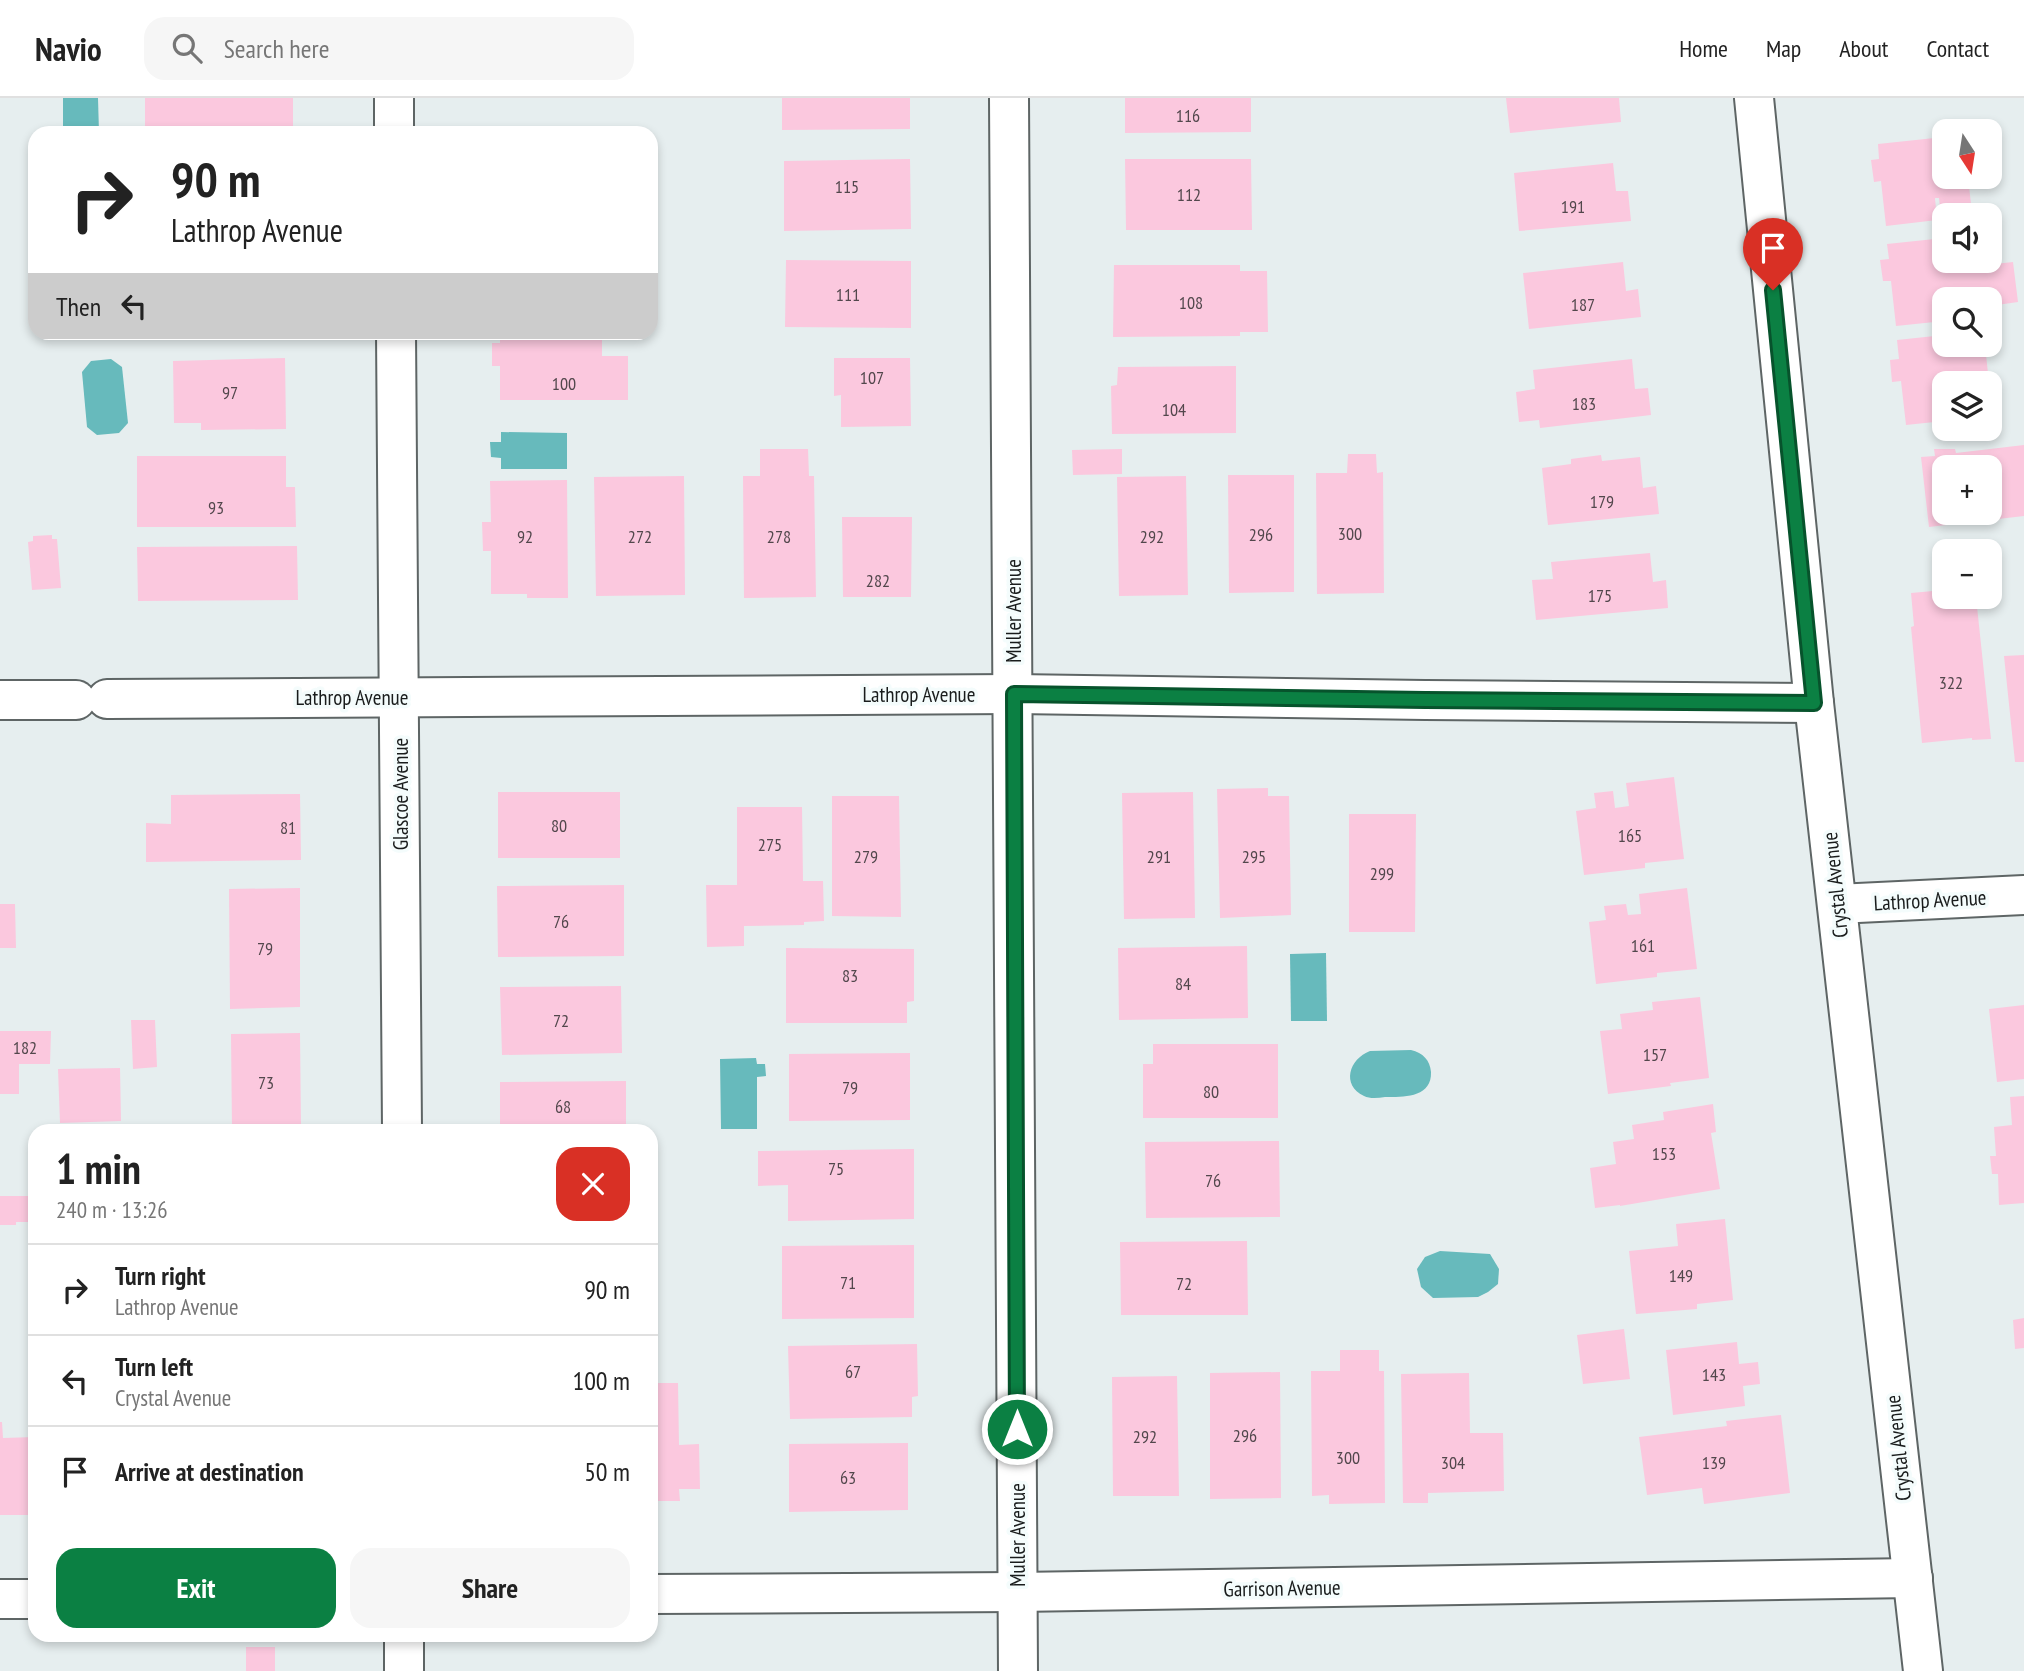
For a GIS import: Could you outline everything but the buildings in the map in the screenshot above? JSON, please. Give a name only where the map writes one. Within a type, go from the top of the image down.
[{"type":"street","points":[[394,98],[394,126]]},
{"type":"street","name":"Muller Avenue","points":[[1009,98],[1018,1671]]},
{"type":"street","name":"Crystal Avenue","points":[[1754,98],[1814,703],[1923,1671]]},
{"type":"street","name":"Glascoe Avenue","points":[[396,340],[401,1124]]},
{"type":"street","name":"Lathrop Avenue","points":[[0,700],[1014,694],[1439,701],[1814,703]]},
{"type":"street","name":"Lathrop Avenue","points":[[1837,904],[2024,895]]},
{"type":"street","name":"Garrison Avenue","points":[[658,1594],[1018,1592],[1913,1578]]},
{"type":"street","points":[[0,1599],[28,1599]]},
{"type":"street","points":[[404,1642],[404,1671]]},
{"type":"water","points":[[63,98],[98,98],[99,126],[63,126]]},
{"type":"water","points":[[111,359],[122,367],[128,423],[119,433],[97,435],[87,427],[82,372],[91,361]]},
{"type":"water","points":[[501,432],[567,433],[567,469],[501,469],[501,458],[491,457],[490,442],[501,442]]},
{"type":"water","points":[[1326,953],[1327,1021],[1291,1021],[1290,954]]},
{"type":"water","points":[[1411,1050],[1419,1053],[1429,1064],[1430,1081],[1422,1091],[1408,1096],[1371,1098],[1364,1096],[1352,1085],[1350,1072],[1363,1055],[1370,1051]]},
{"type":"water","points":[[756,1058],[757,1064],[765,1064],[766,1076],[757,1077],[757,1129],[721,1129],[720,1059]]},
{"type":"water","points":[[1440,1251],[1490,1254],[1499,1269],[1498,1284],[1478,1297],[1433,1298],[1421,1287],[1417,1269],[1425,1257]]},
{"type":"route","points":[[1017,1429],[1014,694],[1814,703],[1773,290]]}]
